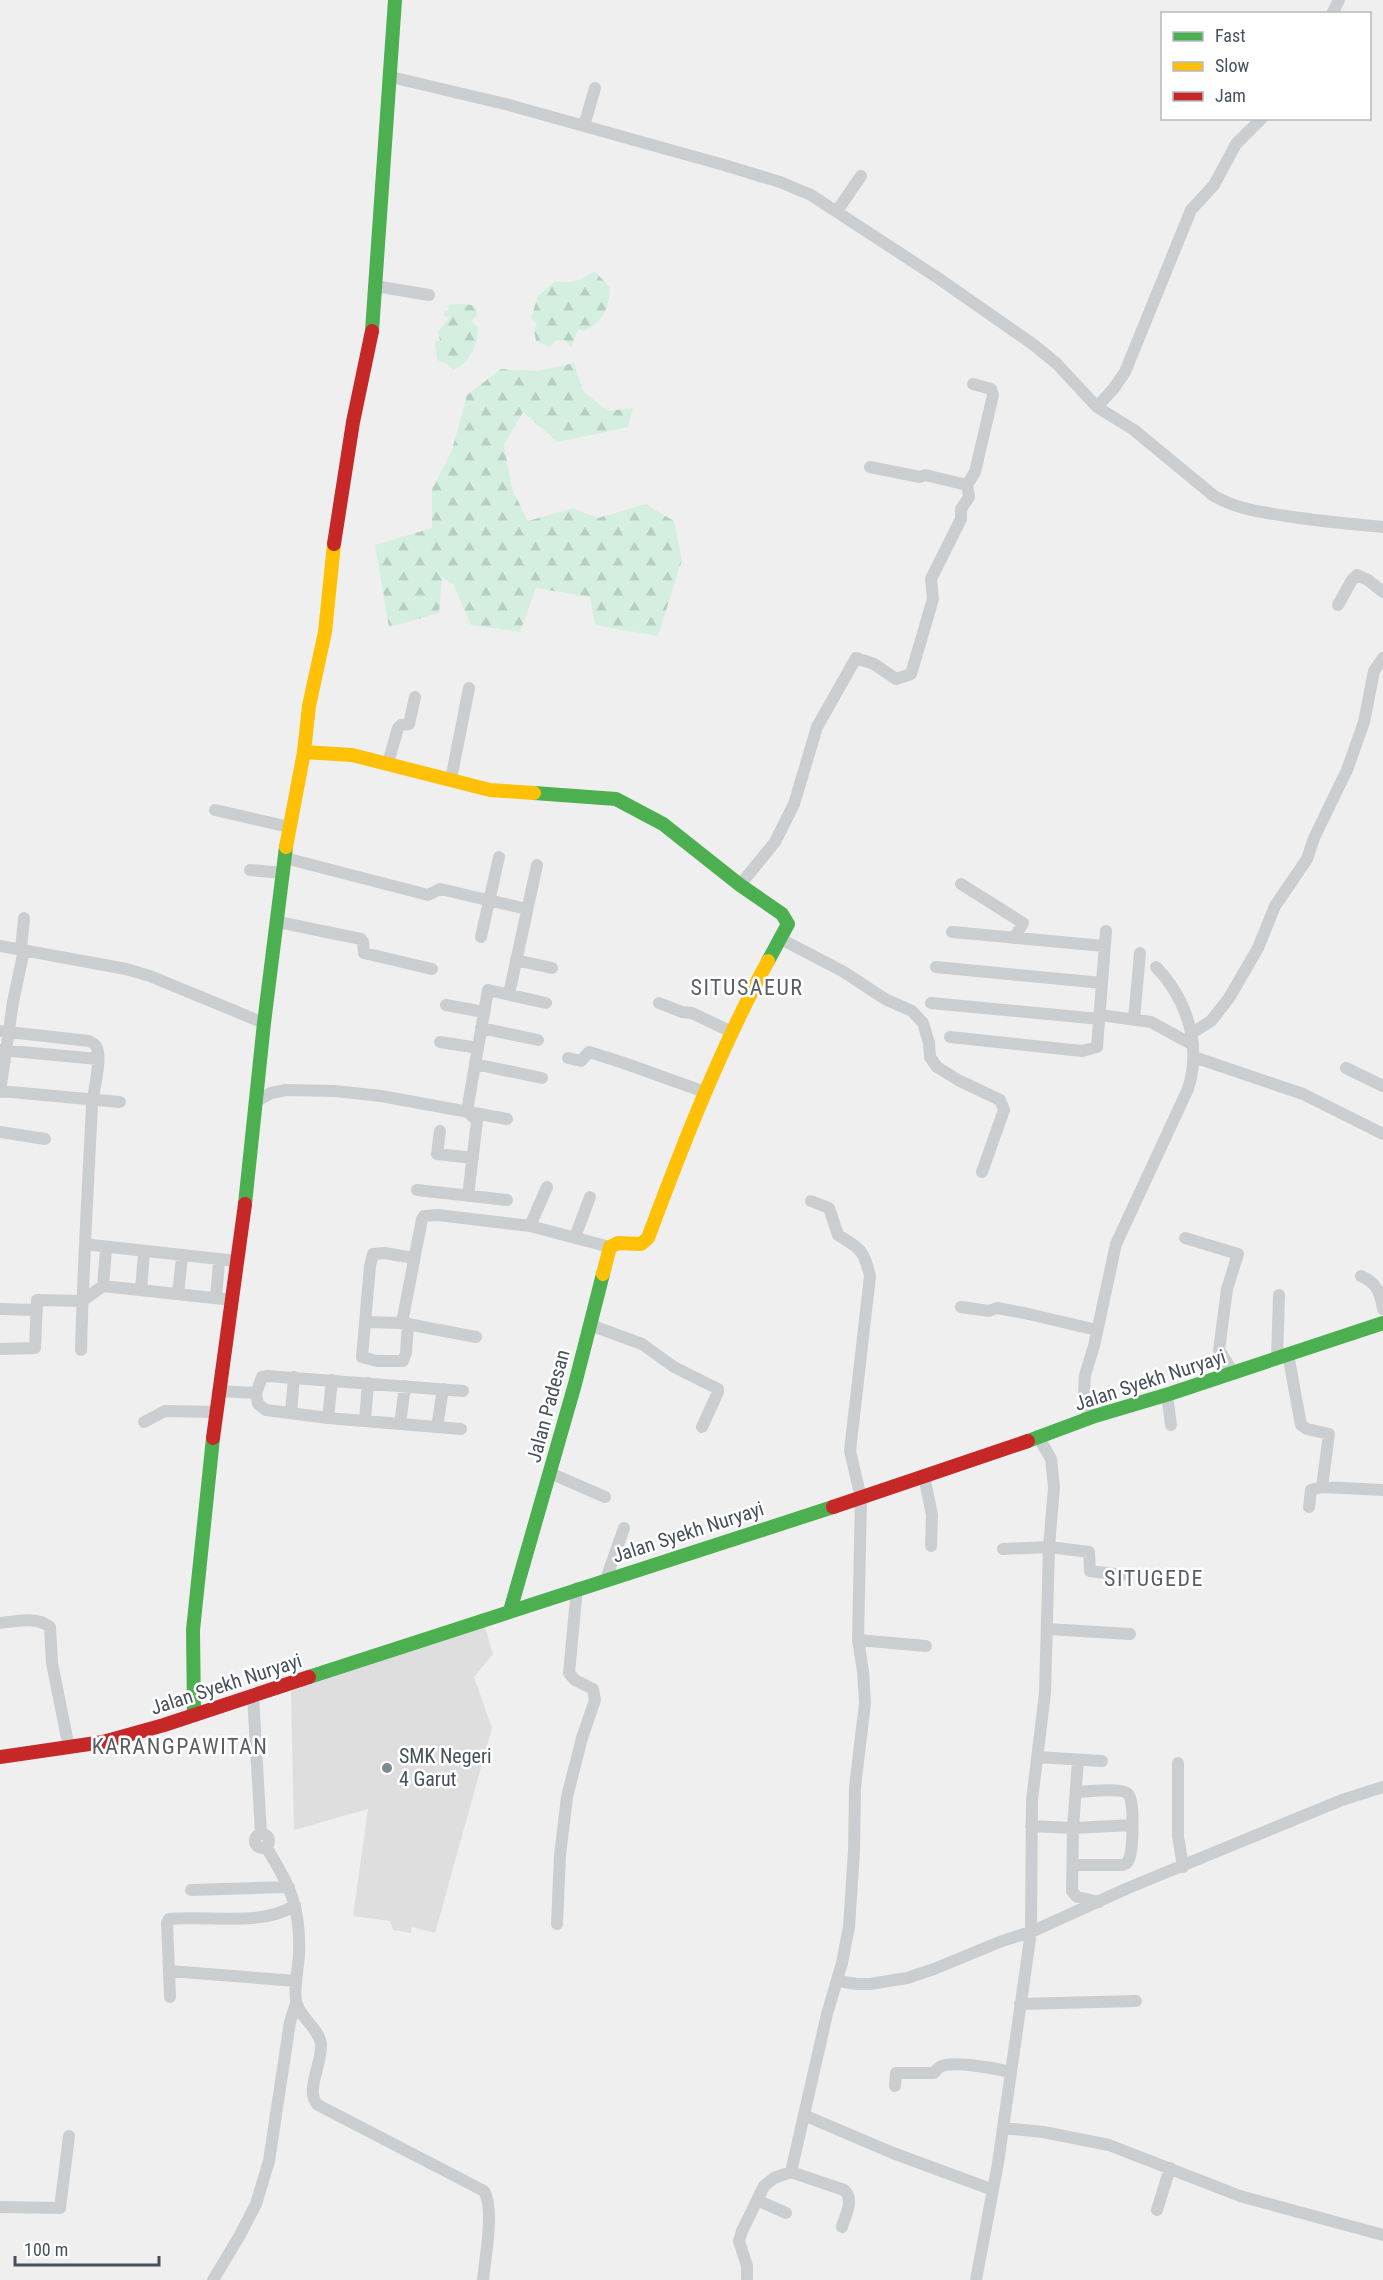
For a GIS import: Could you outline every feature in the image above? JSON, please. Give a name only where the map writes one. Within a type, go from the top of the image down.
[{"type":"street","points":[[194,1715],[193,1630],[218,1391],[248,1176],[285,858],[304,752],[309,706],[325,632],[333,549],[346,465],[371,342],[384,134],[391,77],[394,0]]},
{"type":"street","points":[[391,77],[509,105],[584,126],[780,182],[811,195],[1034,345],[1058,364],[1097,407],[1134,430],[1206,490],[1228,504],[1244,509],[1330,522],[1383,527]]},
{"type":"street","points":[[584,126],[595,88]]},
{"type":"street","points":[[1097,407],[1125,372],[1191,210],[1214,185],[1236,144],[1260,120]]},
{"type":"street","points":[[837,211],[861,176]]},
{"type":"street","points":[[375,286],[429,295]]},
{"type":"street","points":[[740,885],[768,852],[779,834],[794,804],[817,727],[856,658],[880,668],[896,680],[911,675],[933,599],[931,579],[961,519],[961,509],[969,497],[967,485],[975,472],[993,394],[991,389],[973,384]]},
{"type":"street","points":[[870,467],[919,477],[925,475],[967,485]]},
{"type":"street","points":[[1338,605],[1357,575],[1368,580],[1383,592]]},
{"type":"street","points":[[1193,1045],[1229,998],[1258,948],[1275,906],[1307,859],[1314,838],[1351,760],[1364,722],[1374,671],[1383,658]]},
{"type":"street","points":[[451,779],[469,688]]},
{"type":"street","points":[[388,763],[398,728],[410,722],[415,697]]},
{"type":"street","points":[[304,752],[352,755],[490,790],[616,799],[663,824],[740,885],[785,917],[788,924],[751,990],[705,1092],[645,1242],[616,1243],[610,1247],[530,1226],[429,1214],[422,1219],[414,1258],[405,1323],[406,1353],[401,1362],[366,1360],[362,1357],[370,1266],[374,1254],[384,1253],[414,1258]]},
{"type":"street","points":[[215,810],[289,827]]},
{"type":"street","points":[[482,937],[499,856]]},
{"type":"street","points":[[285,858],[428,896],[440,889],[527,909]]},
{"type":"street","points":[[509,994],[537,865]]},
{"type":"street","points":[[250,870],[284,873]]},
{"type":"street","points":[[961,885],[1023,923],[1014,938]]},
{"type":"street","points":[[24,918],[22,950],[4,1031],[0,1091],[120,1102]]},
{"type":"street","points":[[278,922],[361,939],[364,953],[432,969]]},
{"type":"street","points":[[950,1037],[1082,1051],[1096,1047],[1106,931]]},
{"type":"street","points":[[952,932],[1104,945]]},
{"type":"street","points":[[781,939],[844,972],[885,999],[912,1011],[923,1023],[929,1043],[930,1058],[937,1067],[1000,1100],[1004,1110],[982,1172]]},
{"type":"street","points":[[0,946],[126,969],[150,976],[264,1023]]},
{"type":"street","points":[[1134,1019],[1140,953]]},
{"type":"street","points":[[516,960],[552,968]]},
{"type":"street","points":[[936,967],[1102,983]]},
{"type":"street","points":[[1088,1417],[1084,1384],[1116,1244],[1188,1089],[1193,1045],[1178,997],[1170,982],[1156,968]]},
{"type":"street","points":[[467,1111],[488,990],[546,1003]]},
{"type":"street","points":[[659,1003],[682,1012],[692,1013],[732,1032]]},
{"type":"street","points":[[931,1003],[1151,1022],[1193,1045],[1303,1094],[1383,1134]]},
{"type":"street","points":[[446,1005],[484,1012]]},
{"type":"street","points":[[481,1028],[538,1040]]},
{"type":"street","points":[[4,1031],[84,1040],[96,1046],[98,1059],[93,1100],[81,1350]]},
{"type":"street","points":[[440,1042],[478,1048]]},
{"type":"street","points":[[2,1050],[98,1059]]},
{"type":"street","points":[[568,1058],[580,1060],[590,1052],[705,1092]]},
{"type":"street","points":[[475,1064],[542,1078]]},
{"type":"street","points":[[1346,1068],[1383,1086]]},
{"type":"street","points":[[255,1102],[271,1093],[286,1090],[335,1091],[381,1096],[507,1119]]},
{"type":"street","points":[[467,1111],[477,1121],[468,1196]]},
{"type":"street","points":[[440,1131],[437,1154],[473,1158]]},
{"type":"street","points":[[0,1132],[45,1139]]},
{"type":"street","points":[[530,1226],[547,1187]]},
{"type":"street","points":[[417,1190],[507,1200]]},
{"type":"street","points":[[574,1237],[590,1197]]},
{"type":"street","points":[[791,2172],[849,1927],[855,1787],[866,1702],[858,1640],[861,1498],[850,1445],[870,1276],[866,1257],[858,1247],[838,1235],[829,1208],[811,1201]]},
{"type":"street","points":[[1185,1238],[1238,1254],[1227,1289],[1219,1350],[1234,1374]]},
{"type":"street","points":[[92,1245],[237,1261]]},
{"type":"street","name":"Jalan Padesan","points":[[510,1611],[550,1473],[610,1247]]},
{"type":"street","points":[[103,1286],[106,1250]]},
{"type":"street","points":[[141,1290],[144,1253]]},
{"type":"street","points":[[178,1294],[182,1257]]},
{"type":"street","points":[[216,1298],[219,1262]]},
{"type":"street","points":[[1361,1276],[1373,1281],[1378,1287],[1383,1309]]},
{"type":"street","points":[[0,1349],[35,1348],[37,1300],[82,1301],[103,1286],[232,1300]]},
{"type":"street","points":[[1279,1295],[1282,1356],[1302,1425],[1307,1429],[1329,1434],[1322,1487]]},
{"type":"street","points":[[961,1306],[989,1311],[997,1308],[1097,1330]]},
{"type":"street","points":[[0,1310],[37,1310]]},
{"type":"street","points":[[366,1322],[405,1323],[476,1337]]},
{"type":"street","name":"Jalan Syekh Nuryayi","points":[[0,1757],[69,1748],[114,1739],[194,1715],[606,1578],[861,1498],[1088,1417],[1234,1374],[1383,1323]]},
{"type":"street","points":[[590,1325],[642,1344],[674,1367],[718,1389],[702,1427]]},
{"type":"street","points":[[461,1429],[328,1418],[261,1408],[256,1393],[262,1377],[268,1376],[463,1391]]},
{"type":"street","points":[[291,1413],[294,1377]]},
{"type":"street","points":[[328,1418],[333,1380]]},
{"type":"street","points":[[364,1421],[369,1383]]},
{"type":"street","points":[[400,1424],[405,1386]]},
{"type":"street","points":[[437,1427],[443,1389]]},
{"type":"street","points":[[218,1391],[256,1393]]},
{"type":"street","points":[[1167,1395],[1171,1425]]},
{"type":"street","points":[[144,1422],[165,1411],[216,1412]]},
{"type":"street","points":[[976,2280],[1003,2128],[1031,1932],[1032,1800],[1045,1693],[1053,1467],[1046,1446],[1038,1436]]},
{"type":"street","points":[[550,1473],[606,1497]]},
{"type":"street","points":[[924,1476],[932,1515],[931,1546]]},
{"type":"street","points":[[1309,1507],[1311,1490],[1322,1487],[1383,1490]]},
{"type":"street","points":[[606,1578],[624,1528]]},
{"type":"street","points":[[1003,1549],[1049,1547],[1089,1552],[1090,1571],[1122,1575]]},
{"type":"street","points":[[557,1924],[560,1855],[567,1797],[582,1738],[595,1700],[593,1689],[575,1680],[569,1673],[578,1588]]},
{"type":"street","points":[[0,1623],[25,1620],[44,1623],[50,1627],[52,1663],[69,1748]]},
{"type":"street","points":[[1047,1629],[1130,1634]]},
{"type":"street","points":[[858,1640],[926,1646]]},
{"type":"street","points":[[213,2280],[240,2235],[255,2204],[269,2161],[288,2034],[296,2002],[299,1934],[295,1905],[289,1887],[266,1846],[269,1839],[261,1833],[253,1695]]},
{"type":"street","points":[[1037,1757],[1102,1761]]},
{"type":"street","points":[[1078,1760],[1073,1828],[1073,1894],[1099,1902]]},
{"type":"street","points":[[1178,1763],[1178,1836],[1183,1867]]},
{"type":"street","points":[[838,1981],[864,1984],[907,1978],[1031,1932],[1342,1800],[1383,1786]]},
{"type":"street","points":[[1073,1865],[1122,1865],[1127,1863],[1131,1849],[1132,1825],[1132,1801],[1125,1791],[1076,1792]]},
{"type":"street","points":[[1031,1826],[1073,1828],[1132,1825]]},
{"type":"street","points":[[191,1890],[289,1887]]},
{"type":"street","points":[[170,1997],[167,1923],[169,1919],[256,1918],[280,1914],[295,1905]]},
{"type":"street","points":[[169,1971],[296,1981]]},
{"type":"street","points":[[1020,2004],[1136,2001]]},
{"type":"street","points":[[296,2002],[321,2040],[320,2059],[312,2092],[313,2100],[318,2105],[484,2191],[487,2197],[488,2213],[483,2280]]},
{"type":"street","points":[[895,2086],[896,2073],[933,2073],[940,2067],[946,2066],[972,2065],[1011,2072]]},
{"type":"street","points":[[806,2116],[892,2153],[993,2190]]},
{"type":"street","points":[[1003,2128],[1109,2145],[1240,2196],[1383,2235]]},
{"type":"street","points":[[0,2207],[60,2208],[69,2136]]},
{"type":"street","points":[[1157,2210],[1170,2168]]},
{"type":"street","points":[[747,2280],[747,2266],[739,2241],[764,2186],[774,2178],[791,2172],[844,2190],[850,2202],[842,2227]]},
{"type":"street","points":[[757,2200],[786,2213]]},
{"type":"shaded area","name":"SMK Negeri 4 Garut","points":[[484,1624],[493,1654],[474,1677],[492,1728],[435,1933],[412,1927],[411,1933],[393,1930],[390,1921],[353,1916],[368,1809],[294,1830],[291,1691]]},
{"type":"green space","points":[[594,271],[610,287],[607,308],[601,318],[585,331],[578,329],[571,348],[566,341],[557,340],[550,347],[536,341],[534,330],[537,326],[531,318],[538,296],[555,281],[575,281]]},
{"type":"green space","points":[[449,305],[473,305],[477,310],[477,315],[471,321],[478,328],[472,354],[453,370],[447,364],[437,360],[435,341],[440,341],[438,331],[450,318],[444,316],[445,311],[448,311]]},
{"type":"green space","points":[[574,363],[583,391],[608,411],[633,408],[628,427],[558,442],[523,412],[504,445],[512,489],[528,521],[573,508],[598,518],[645,504],[674,521],[682,560],[658,636],[595,625],[590,597],[536,588],[520,632],[471,625],[453,584],[442,577],[439,613],[389,627],[375,545],[432,528],[432,489],[452,450],[467,395],[501,369],[538,371]]},
{"type":"traffic: fast","points":[[372,331],[395,0]]},
{"type":"traffic: fast","points":[[534,793],[616,799],[663,824],[740,885],[782,914],[788,924],[768,961]]},
{"type":"traffic: fast","points":[[245,1204],[286,847]]},
{"type":"traffic: fast","points":[[510,1611],[575,1384],[603,1274]]},
{"type":"traffic: fast","points":[[1028,1441],[1095,1416],[1169,1394],[1383,1323]]},
{"type":"traffic: fast","points":[[194,1715],[193,1630],[213,1438]]},
{"type":"traffic: fast","points":[[309,1677],[833,1507]]},
{"type":"traffic: slow","points":[[286,847],[304,752],[309,706],[325,632],[334,544]]},
{"type":"traffic: slow","points":[[304,752],[352,755],[490,790],[534,793]]},
{"type":"traffic: slow","points":[[603,1274],[610,1247],[618,1243],[641,1244],[648,1238],[703,1097],[750,994],[768,961]]},
{"type":"traffic: jam","points":[[334,544],[353,422],[372,331]]},
{"type":"traffic: jam","points":[[213,1438],[245,1204]]},
{"type":"traffic: jam","points":[[833,1507],[1028,1441]]},
{"type":"traffic: jam","points":[[0,1757],[103,1742],[164,1725],[309,1677]]},
{"type":"place","name":"SMK Negeri 4 Garut","points":[[387,1768]]},
{"type":"district","name":"SITUSAEUR","points":[[747,987]]},
{"type":"district","name":"SITUGEDE","points":[[1154,1578]]},
{"type":"district","name":"KARANGPAWITAN","points":[[180,1746]]}]
